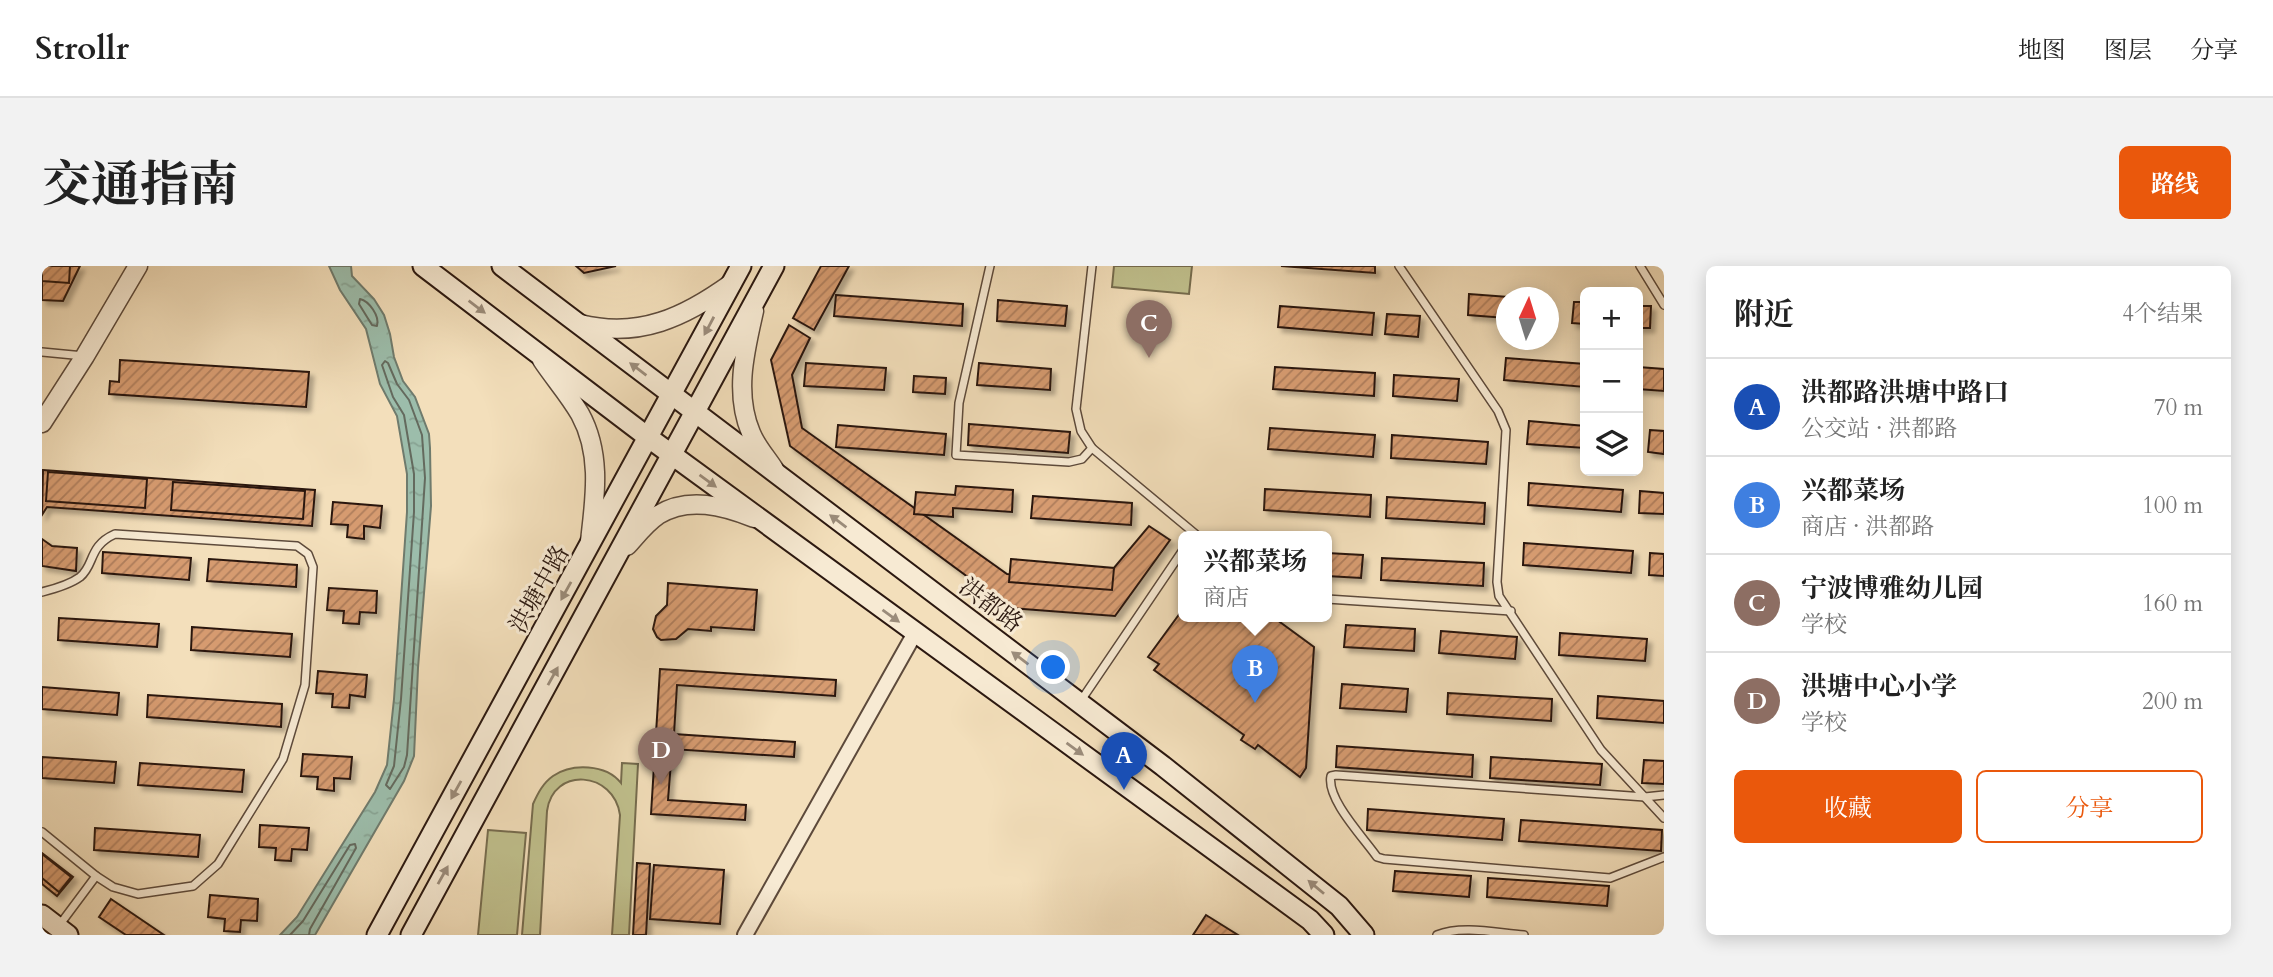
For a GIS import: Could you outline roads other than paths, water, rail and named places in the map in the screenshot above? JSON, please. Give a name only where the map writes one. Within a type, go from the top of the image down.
[{"type":"main road","points":[[423,266],[673,456],[1310,920],[1324,935]]},
{"type":"main road","name":"洪都路","points":[[502,266],[1287,862],[1339,906],[1364,935]]},
{"type":"main road","points":[[411,935],[774,266]]},
{"type":"main road","name":"洪塘中路","points":[[377,935],[737,274]]},
{"type":"main road","points":[[42,915],[63,931]]},
{"type":"street","points":[[42,423],[138,266]]},
{"type":"street","points":[[579,324],[622,330],[648,326],[703,304],[737,274]]},
{"type":"street","points":[[756,301],[743,361],[741,389],[751,435],[778,475]]},
{"type":"street","points":[[536,352],[580,414],[592,442],[596,470],[589,548]]},
{"type":"street","points":[[616,559],[660,513],[681,507],[716,505],[762,521]]},
{"type":"street","points":[[745,935],[915,633]]},
{"type":"lane","points":[[990,266],[959,403],[956,455],[1069,462],[1082,458],[1092,448]]},
{"type":"lane","points":[[1092,266],[1076,409],[1081,431],[1092,448],[1189,531]]},
{"type":"lane","points":[[1399,266],[1498,411],[1506,430],[1497,582],[1499,596],[1601,750],[1664,818]]},
{"type":"lane","points":[[1640,266],[1664,305]]},
{"type":"lane","points":[[42,352],[85,356]]},
{"type":"lane","points":[[42,592],[61,587],[81,576],[93,552],[104,539],[115,534],[297,547],[308,554],[313,567],[305,685],[284,759],[218,864],[192,886],[138,894],[113,887],[42,832]]},
{"type":"lane","points":[[1080,703],[1178,557]]},
{"type":"lane","points":[[1332,599],[1511,611]]},
{"type":"lane","points":[[1664,795],[1644,797],[1336,775],[1331,776],[1329,785],[1333,797],[1377,857],[1384,859],[1610,878],[1664,857]]},
{"type":"lane","points":[[63,931],[96,876]]},
{"type":"lane","points":[[1437,935],[1446,932],[1524,935]]},
{"type":"water","points":[[329,266],[351,266],[352,276],[374,299],[384,315],[403,381],[415,397],[429,434],[431,506],[414,756],[404,781],[315,935],[280,935],[297,917],[375,792],[387,765],[394,699],[407,512],[407,474],[397,416],[380,384],[366,329],[340,290]]},
{"type":"place","name":"宁波博雅幼儿园","points":[[1149,358]]},
{"type":"place","name":"兴都菜场","points":[[1255,703]]},
{"type":"place","name":"洪塘中心小学","points":[[661,785]]},
{"type":"place","name":"洪都路洪塘中路口","points":[[1124,790]]}]
